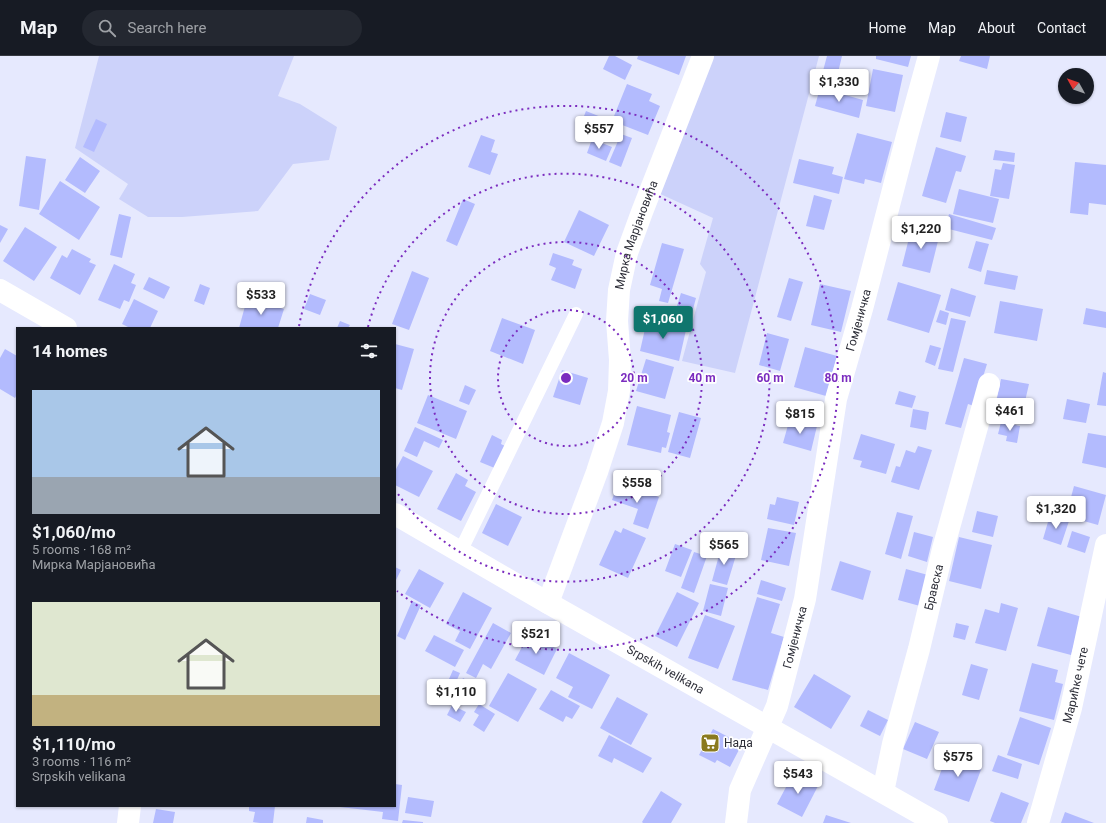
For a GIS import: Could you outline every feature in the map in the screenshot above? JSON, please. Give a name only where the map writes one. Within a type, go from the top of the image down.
[{"type":"street","name":"Мирка Марјановића","points":[[548,603],[597,472],[613,423],[619,392],[620,360],[617,321],[619,290],[627,253],[703,56]]},
{"type":"street","name":"Гомјеничка","points":[[736,823],[740,790],[777,706],[805,599],[836,399],[862,309],[929,56]]},
{"type":"street","points":[[0,290],[64,327]]},
{"type":"street","name":"Бравска","points":[[883,792],[893,744],[919,649],[943,549],[989,384]]},
{"type":"street","name":"Srpskih velikana","points":[[396,515],[548,603],[937,823]]},
{"type":"street","name":"Марићке чете","points":[[1038,823],[1071,708],[1106,545]]},
{"type":"street","points":[[128,823],[130,807]]},
{"type":"lane","points":[[460,552],[576,314]]},
{"type":"shaded area","points":[[99,56],[294,56],[278,96],[300,104],[337,127],[329,160],[293,164],[258,211],[182,217],[148,217],[119,199],[128,184],[75,148]]},
{"type":"shaded area","points":[[709,56],[819,56],[735,373],[682,361],[706,272],[700,264],[713,218],[656,192]]},
{"type":"building","points":[[609,56],[615,56],[632,65],[625,80],[603,69]]},
{"type":"building","points":[[638,56],[686,56],[679,75],[637,59]]},
{"type":"building","points":[[827,56],[842,56],[835,85],[820,82]]},
{"type":"building","points":[[876,56],[911,56],[908,67],[876,59]]},
{"type":"building","points":[[961,56],[990,56],[987,69],[959,61]]},
{"type":"building","points":[[873,69],[903,75],[895,112],[866,106]]},
{"type":"building","points":[[627,84],[652,94],[649,101],[660,106],[648,135],[612,121]]},
{"type":"building","points":[[820,88],[863,100],[859,118],[815,106]]},
{"type":"building","points":[[586,111],[606,119],[599,135],[587,131],[590,124],[582,121]]},
{"type":"building","points":[[946,112],[967,117],[961,142],[940,137]]},
{"type":"building","points":[[96,119],[107,124],[94,152],[83,147]]},
{"type":"building","points":[[857,133],[892,142],[881,183],[865,179],[864,184],[844,179]]},
{"type":"building","points":[[621,134],[632,138],[621,167],[609,162]]},
{"type":"building","points":[[481,135],[495,140],[491,152],[498,154],[490,175],[468,167]]},
{"type":"building","points":[[592,139],[612,147],[606,161],[587,153]]},
{"type":"building","points":[[936,147],[966,156],[961,172],[956,171],[946,203],[922,196]]},
{"type":"building","points":[[995,150],[1015,153],[1014,162],[993,160]]},
{"type":"building","points":[[26,156],[46,159],[39,210],[19,206]]},
{"type":"building","points":[[80,157],[100,171],[85,193],[65,180]]},
{"type":"building","points":[[799,159],[834,167],[832,174],[843,177],[839,194],[793,183]]},
{"type":"building","points":[[1075,162],[1106,165],[1106,205],[1089,203],[1088,215],[1070,213]]},
{"type":"building","points":[[1003,163],[1015,165],[1009,199],[990,196],[995,169],[1001,170]]},
{"type":"building","points":[[60,181],[100,207],[79,240],[39,214]]},
{"type":"building","points":[[959,189],[999,199],[993,223],[953,214]]},
{"type":"building","points":[[814,195],[832,200],[824,230],[806,226]]},
{"type":"building","points":[[463,199],[475,204],[457,246],[446,241]]},
{"type":"building","points":[[579,210],[609,225],[594,256],[564,242]]},
{"type":"building","points":[[119,214],[131,217],[122,258],[110,255]]},
{"type":"building","points":[[949,214],[996,228],[992,240],[945,228]]},
{"type":"building","points":[[0,225],[8,229],[0,243]]},
{"type":"building","points":[[912,226],[940,233],[930,273],[902,266]]},
{"type":"building","points":[[25,227],[57,247],[34,281],[3,261]]},
{"type":"building","points":[[976,241],[989,244],[981,272],[968,268]]},
{"type":"building","points":[[662,243],[684,249],[668,303],[659,301],[662,289],[650,285]]},
{"type":"building","points":[[72,249],[91,259],[89,262],[96,265],[80,295],[50,278],[62,255],[67,258]]},
{"type":"building","points":[[553,253],[574,260],[572,265],[582,269],[575,289],[551,280],[556,268],[549,265]]},
{"type":"building","points":[[114,264],[135,274],[131,283],[136,285],[129,302],[124,300],[120,309],[98,300]]},
{"type":"building","points":[[987,270],[1018,276],[1015,290],[984,284]]},
{"type":"building","points":[[412,271],[429,278],[409,330],[392,324]]},
{"type":"building","points":[[149,277],[170,287],[164,299],[143,289]]},
{"type":"building","points":[[789,278],[803,282],[791,321],[777,317]]},
{"type":"building","points":[[898,282],[941,295],[929,333],[887,320]]},
{"type":"building","points":[[200,284],[210,288],[204,305],[194,301]]},
{"type":"building","points":[[820,284],[851,291],[841,332],[811,325]]},
{"type":"building","points":[[951,288],[976,296],[970,317],[945,310]]},
{"type":"building","points":[[681,293],[696,298],[689,324],[673,319]]},
{"type":"building","points":[[310,294],[326,300],[320,315],[304,309]]},
{"type":"building","points":[[134,299],[158,311],[150,327],[128,327],[122,324]]},
{"type":"building","points":[[247,299],[284,309],[278,327],[239,327]]},
{"type":"building","points":[[1000,301],[1043,309],[1037,341],[994,333]]},
{"type":"building","points":[[1086,308],[1106,312],[1106,328],[1083,324]]},
{"type":"building","points":[[940,310],[949,313],[946,325],[936,322]]},
{"type":"building","points":[[502,318],[535,330],[523,364],[490,351]]},
{"type":"building","points":[[951,318],[966,321],[953,372],[938,369]]},
{"type":"building","points":[[647,320],[686,330],[679,361],[640,351]]},
{"type":"building","points":[[340,321],[350,325],[349,327],[337,327]]},
{"type":"building","points":[[767,333],[789,339],[780,371],[759,365]]},
{"type":"building","points":[[396,344],[414,349],[402,390],[396,388]]},
{"type":"building","points":[[930,345],[941,348],[935,366],[925,362]]},
{"type":"building","points":[[805,347],[837,356],[826,396],[794,387]]},
{"type":"building","points":[[5,349],[16,355],[15,398],[0,389],[0,358]]},
{"type":"building","points":[[964,358],[987,364],[974,406],[968,404],[961,428],[945,424]]},
{"type":"building","points":[[646,359],[674,367],[665,399],[636,391]]},
{"type":"building","points":[[562,370],[588,378],[580,405],[553,397]]},
{"type":"building","points":[[1103,372],[1106,373],[1106,406],[1097,405]]},
{"type":"building","points":[[1001,379],[1029,384],[1020,423],[993,417]]},
{"type":"building","points":[[465,385],[476,390],[469,405],[459,401]]},
{"type":"building","points":[[899,391],[916,396],[912,408],[895,404]]},
{"type":"building","points":[[428,395],[467,411],[456,439],[417,423]]},
{"type":"building","points":[[1067,399],[1090,404],[1086,423],[1063,419]]},
{"type":"building","points":[[637,406],[671,415],[667,432],[670,433],[666,448],[662,447],[661,453],[627,445]]},
{"type":"building","points":[[913,409],[929,412],[926,430],[910,427]]},
{"type":"building","points":[[679,412],[701,418],[690,458],[668,452]]},
{"type":"building","points":[[790,418],[817,426],[811,451],[783,443]]},
{"type":"building","points":[[1001,422],[1020,426],[1017,443],[1006,441],[1007,436],[998,434]]},
{"type":"building","points":[[415,427],[443,440],[439,448],[424,441],[417,457],[404,451]]},
{"type":"building","points":[[1088,433],[1106,436],[1106,468],[1082,463]]},
{"type":"building","points":[[861,434],[895,444],[886,474],[860,467],[862,461],[853,459]]},
{"type":"building","points":[[492,435],[502,440],[501,444],[507,447],[497,469],[480,462]]},
{"type":"building","points":[[918,446],[932,450],[919,490],[891,482],[896,466],[900,467],[906,450],[915,453]]},
{"type":"building","points":[[403,456],[433,471],[419,497],[396,486],[396,469]]},
{"type":"building","points":[[456,473],[468,480],[465,486],[476,492],[461,521],[437,509]]},
{"type":"building","points":[[618,483],[659,497],[648,529],[633,524],[638,509],[612,500]]},
{"type":"building","points":[[1074,486],[1106,495],[1098,525],[1066,516]]},
{"type":"building","points":[[777,497],[799,502],[794,525],[767,519],[770,504],[775,505]]},
{"type":"building","points":[[496,504],[522,517],[508,546],[482,533]]},
{"type":"building","points":[[977,511],[998,516],[993,537],[972,532]]},
{"type":"building","points":[[897,512],[913,516],[901,559],[885,554]]},
{"type":"building","points":[[1050,515],[1069,521],[1061,545],[1043,539]]},
{"type":"building","points":[[623,528],[646,538],[628,578],[599,565],[615,530],[621,533]]},
{"type":"building","points":[[768,528],[796,533],[789,566],[761,560]]},
{"type":"building","points":[[1072,531],[1090,537],[1085,553],[1067,547]]},
{"type":"building","points":[[914,532],[933,537],[927,562],[908,556]]},
{"type":"building","points":[[959,537],[992,545],[981,589],[949,581]]},
{"type":"building","points":[[675,544],[692,550],[681,577],[665,571]]},
{"type":"building","points":[[721,548],[737,552],[727,585],[712,581]]},
{"type":"building","points":[[694,552],[707,556],[694,593],[681,588]]},
{"type":"building","points":[[840,561],[871,571],[863,600],[831,590]]},
{"type":"building","points":[[396,568],[401,570],[396,580]]},
{"type":"building","points":[[419,569],[444,583],[430,608],[405,594]]},
{"type":"building","points":[[906,569],[928,575],[920,606],[898,600]]},
{"type":"building","points":[[761,580],[786,588],[782,601],[757,594]]},
{"type":"building","points":[[710,584],[728,588],[721,616],[703,611]]},
{"type":"building","points":[[463,592],[492,608],[470,649],[455,641],[460,631],[446,624]]},
{"type":"building","points":[[677,592],[699,603],[677,647],[655,636]]},
{"type":"building","points":[[757,597],[780,604],[771,633],[784,637],[768,690],[732,680]]},
{"type":"building","points":[[412,601],[421,605],[405,640],[397,636]]},
{"type":"building","points":[[1001,603],[1018,608],[1006,651],[975,643],[985,609],[999,613]]},
{"type":"building","points":[[1048,607],[1082,617],[1071,655],[1037,646]]},
{"type":"building","points":[[705,615],[735,626],[718,669],[688,658]]},
{"type":"building","points":[[493,623],[511,633],[491,669],[483,664],[476,678],[466,673]]},
{"type":"building","points":[[956,623],[969,626],[965,640],[953,637]]},
{"type":"building","points":[[529,634],[557,649],[544,675],[515,660]]},
{"type":"building","points":[[434,635],[464,650],[455,667],[425,651]]},
{"type":"building","points":[[569,653],[610,675],[592,709],[568,697],[573,687],[556,678]]},
{"type":"building","points":[[1032,663],[1058,670],[1055,682],[1063,684],[1054,720],[1019,711]]},
{"type":"building","points":[[971,664],[988,669],[979,700],[962,695]]},
{"type":"building","points":[[453,670],[460,673],[456,682],[449,679]]},
{"type":"building","points":[[508,673],[537,689],[518,722],[489,706]]},
{"type":"building","points":[[814,674],[851,696],[831,729],[794,707]]},
{"type":"building","points":[[463,678],[470,682],[459,704],[452,701]]},
{"type":"building","points":[[551,690],[580,706],[572,719],[566,716],[563,722],[539,709]]},
{"type":"building","points":[[617,697],[648,714],[631,745],[600,728]]},
{"type":"building","points":[[479,704],[495,714],[484,732],[473,725],[479,715],[474,712]]},
{"type":"building","points":[[452,705],[466,712],[460,722],[447,715]]},
{"type":"building","points":[[868,710],[888,720],[880,736],[860,726]]},
{"type":"building","points":[[1020,717],[1051,728],[1039,765],[1007,755]]},
{"type":"building","points":[[915,722],[939,732],[927,759],[903,749]]},
{"type":"building","points":[[713,729],[742,744],[730,767],[717,760],[715,763],[699,755]]},
{"type":"building","points":[[609,735],[652,758],[643,773],[614,758],[612,763],[598,756]]},
{"type":"building","points":[[947,755],[982,767],[969,802],[934,790]]},
{"type":"building","points":[[998,755],[1022,764],[1018,779],[992,771]]},
{"type":"building","points":[[793,774],[818,786],[802,817],[777,804]]},
{"type":"building","points":[[396,784],[402,785],[398,821],[382,819],[383,812],[340,807],[396,807]]},
{"type":"building","points":[[661,791],[682,804],[671,823],[643,823],[642,822]]},
{"type":"building","points":[[1001,792],[1029,803],[1021,823],[995,823],[990,821]]},
{"type":"building","points":[[408,797],[434,801],[431,817],[405,813]]},
{"type":"building","points":[[249,807],[275,807],[273,823],[253,822],[255,812],[249,811]]},
{"type":"building","points":[[156,809],[175,812],[173,823],[153,823]]},
{"type":"building","points":[[1065,812],[1094,823],[1061,823]]},
{"type":"building","points":[[826,815],[851,823],[823,823]]},
{"type":"building","points":[[307,817],[323,820],[323,823],[306,823]]},
{"type":"building","points":[[403,820],[423,822],[423,823],[402,823]]},
{"type":"place","name":"Нада","points":[[710,743]]}]
